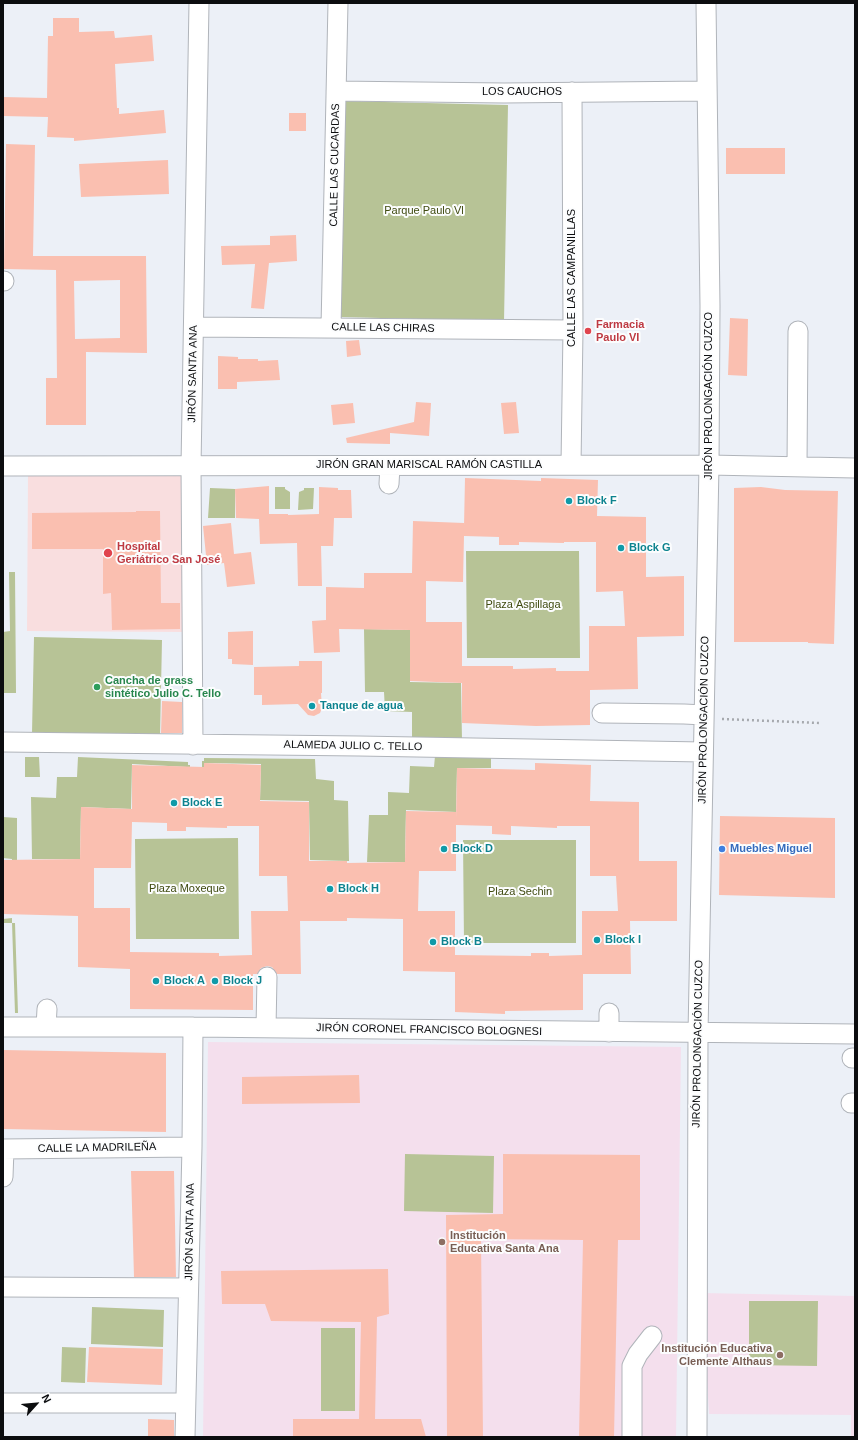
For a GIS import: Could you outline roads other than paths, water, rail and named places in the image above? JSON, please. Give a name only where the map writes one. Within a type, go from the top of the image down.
[{"type":"street","name":"JIRÓN SANTA ANA","points":[[193,745],[199,600],[191,466],[199,3]]},
{"type":"street","name":"CALLE LAS CUCARDAS","points":[[331,327],[338,3]]},
{"type":"street","name":"JIRÓN PROLONGACIÓN CUZCO","points":[[697,1437],[698,1033],[694,785],[703,752],[709,465],[710,306],[706,3]]},
{"type":"street","name":"LOS CAUCHOS","points":[[336,91],[707,91]]},
{"type":"street","name":"CALLE LAS CAMPANILLAS","points":[[571,465],[573,330],[572,92]]},
{"type":"street","name":"CALLE LAS CHIRAS","points":[[194,327],[573,330]]},
{"type":"street","points":[[797,466],[798,331]]},
{"type":"street","name":"JIRÓN GRAN MARISCAL RAMÓN CASTILLA","points":[[3,466],[191,466],[389,475],[571,465],[709,465],[855,468]]},
{"type":"street","points":[[602,713],[704,715]]},
{"type":"street","name":"ALAMEDA JULIO C. TELLO","points":[[3,742],[703,752]]},
{"type":"street","points":[[266,1028],[268,977]]},
{"type":"street","points":[[608,1013],[609,1032]]},
{"type":"street","name":"JIRÓN CORONEL FRANCISCO BOLOGNESI","points":[[3,1027],[46,1018],[193,1027],[855,1034]]},
{"type":"street","name":"JIRÓN SANTA ANA","points":[[185,1437],[192,1147],[193,1027]]},
{"type":"street","name":"CALLE LA MADRILEÑA","points":[[4,1149],[192,1147]]},
{"type":"street","points":[[3,1177],[4,1149]]},
{"type":"street","points":[[3,1287],[188,1288]]},
{"type":"street","points":[[632,1437],[632,1366],[638,1354],[652,1336]]},
{"type":"street","points":[[3,1403],[185,1403]]},
{"type":"place","name":"Farmacia Paulo VI","points":[[588,331]]},
{"type":"place","name":"Block F","points":[[569,501]]},
{"type":"place","name":"Block G","points":[[621,548]]},
{"type":"place","name":"Hospital Geriátrico San José","points":[[108,553]]},
{"type":"place","name":"Cancha de grass sintético Julio C. Tello","points":[[97,687]]},
{"type":"place","name":"Tanque de agua","points":[[312,706]]},
{"type":"place","name":"Block E","points":[[174,803]]},
{"type":"place","name":"Block D","points":[[444,849]]},
{"type":"place","name":"Muebles Miguel","points":[[722,849]]},
{"type":"place","name":"Block H","points":[[330,889]]},
{"type":"place","name":"Block I","points":[[597,940]]},
{"type":"place","name":"Block B","points":[[433,942]]},
{"type":"place","name":"Block A","points":[[156,981]]},
{"type":"place","name":"Block J","points":[[215,981]]},
{"type":"place","name":"Institución Educativa Santa Ana","points":[[442,1242]]},
{"type":"place","name":"Institución Educativa Clemente Althaus","points":[[780,1355]]},
{"type":"park label","name":"Parque Paulo Vl","points":[[424,211]]},
{"type":"park label","name":"Plaza Aspillaga","points":[[523,605]]},
{"type":"park label","name":"Plaza Moxeque","points":[[187,889]]},
{"type":"park label","name":"Plaza Sechin","points":[[520,892]]}]
